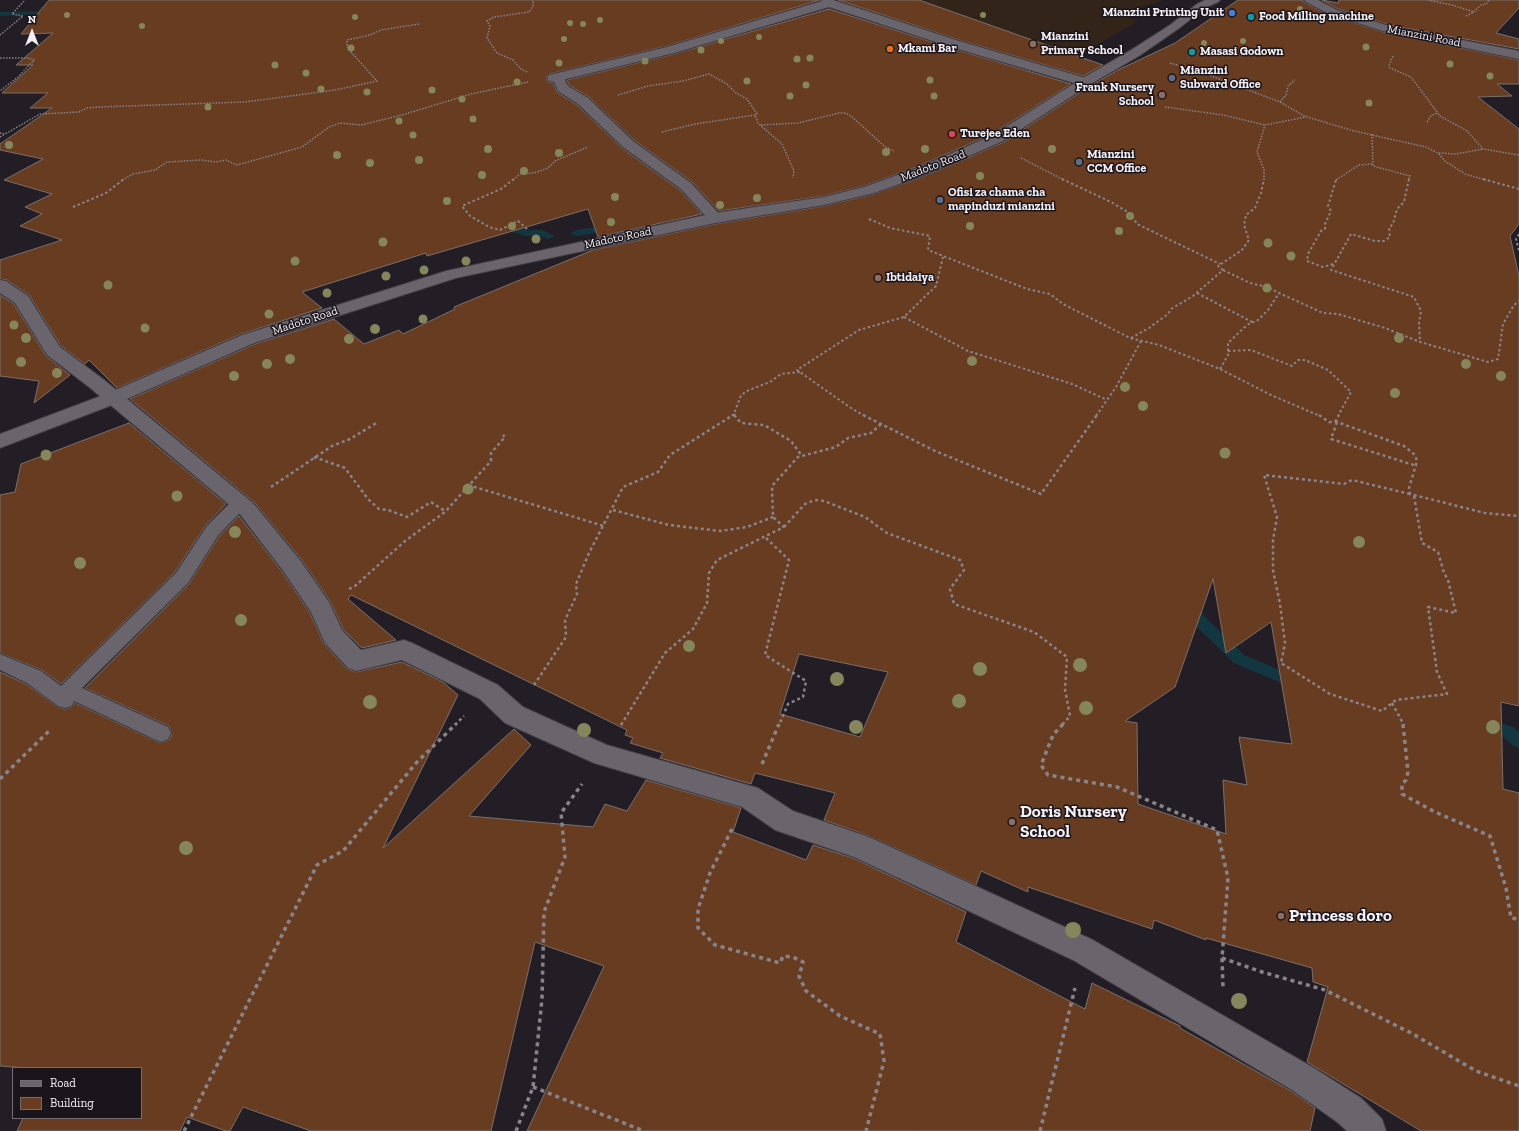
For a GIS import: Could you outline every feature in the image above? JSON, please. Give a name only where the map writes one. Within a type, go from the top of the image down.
[{"type":"street","name":"Madoto Road","points":[[0,441],[114,398],[248,339],[452,274],[715,218],[824,201],[869,190],[925,170],[998,138],[1085,82],[1135,53],[1174,27],[1201,6],[1214,0]]},
{"type":"street","name":"Mianzini Road","points":[[1310,0],[1333,12],[1402,32],[1519,55]]},
{"type":"street","points":[[548,79],[670,50],[828,2],[955,44],[1085,82]]},
{"type":"street","points":[[548,79],[561,77],[559,80],[563,88],[582,101],[628,144],[686,186],[715,218]]},
{"type":"street","points":[[0,285],[22,300],[53,351],[114,398],[243,505],[292,566],[321,608],[334,636],[356,660],[404,650],[489,692],[514,715],[603,755],[748,796],[785,822],[859,846],[969,896],[1083,950],[1225,1033],[1303,1079],[1349,1110],[1370,1131]]},
{"type":"lane","points":[[66,695],[182,578],[213,530],[243,505]]},
{"type":"lane","points":[[0,662],[34,677],[66,695],[161,733]]},
{"type":"path","points":[[0,35],[23,16],[12,14],[25,0]]},
{"type":"path","points":[[533,0],[533,6],[529,12],[494,17],[486,21],[490,26],[487,38],[497,53],[513,60],[521,69],[548,79]]},
{"type":"path","points":[[1428,0],[1452,5],[1474,12]]},
{"type":"path","points":[[0,137],[40,114],[79,112],[87,108],[98,107],[245,102],[335,90],[377,81],[347,46],[347,40],[390,28],[419,24]]},
{"type":"path","points":[[1402,32],[1394,49],[1389,67],[1411,77],[1437,113],[1467,132],[1483,150]]},
{"type":"path","points":[[1135,53],[1201,72],[1280,102],[1307,117],[1354,131],[1426,147],[1438,153],[1445,161],[1465,174],[1519,189]]},
{"type":"path","points":[[0,58],[28,58],[34,60],[18,77],[0,91]]},
{"type":"path","points":[[582,101],[610,98],[648,86],[683,81],[709,74],[727,84],[736,93],[747,99],[757,114],[755,115],[761,126],[782,144],[794,171],[794,206]]},
{"type":"path","points":[[73,207],[106,193],[122,180],[133,174],[155,170],[167,162],[202,160],[215,162],[226,160],[237,165],[302,147],[329,127],[340,123],[361,125],[402,115],[471,94],[526,82],[548,79]]},
{"type":"path","points":[[1280,102],[1286,95],[1288,86],[1295,80]]},
{"type":"path","points":[[1165,107],[1223,114],[1265,125],[1307,117]]},
{"type":"path","points":[[761,126],[798,123],[839,113],[845,113],[851,116],[884,146],[925,170]]},
{"type":"path","points":[[1427,122],[1431,116],[1437,113]]},
{"type":"path","points":[[628,144],[677,127],[755,115]]},
{"type":"path","points":[[1220,264],[1242,250],[1249,240],[1244,225],[1246,215],[1255,208],[1264,180],[1264,170],[1257,152],[1265,125]]},
{"type":"path","points":[[0,133],[5,134]]},
{"type":"path","points":[[569,248],[558,234],[527,229],[518,221],[500,230],[489,227],[470,216],[462,206],[501,189],[520,174],[534,173],[548,168],[555,161],[612,139],[617,134]]},
{"type":"path","points":[[1372,134],[1372,164]]},
{"type":"path","points":[[998,138],[1013,153],[1031,164],[1111,202],[1131,214],[1137,224],[1220,264]]},
{"type":"path","points":[[1438,153],[1456,154],[1483,150],[1519,155]]},
{"type":"path","points":[[1333,264],[1323,267],[1307,261],[1321,231],[1325,229],[1325,224],[1331,211],[1328,206],[1336,180],[1359,165],[1372,164],[1410,176],[1404,202],[1397,209],[1393,224],[1389,228],[1390,237],[1384,241],[1375,241],[1357,234],[1351,234],[1333,264],[1332,270],[1414,297],[1421,311],[1419,323],[1420,342]]},
{"type":"path","points":[[824,201],[890,228],[930,236],[928,250],[1027,289],[1050,294],[1063,304],[1130,338],[1159,345],[1220,369],[1271,395],[1318,414],[1329,422],[1336,422],[1404,446],[1415,455],[1417,461],[1417,466],[1408,488],[1410,494]]},
{"type":"path","points":[[1519,234],[1516,240],[1519,251]]},
{"type":"path","points":[[943,256],[936,286],[904,317],[859,330],[797,370],[851,408],[881,424],[935,451],[1041,494],[1107,400],[1141,341]]},
{"type":"path","points":[[1220,264],[1218,266],[1223,270],[1323,313],[1338,314],[1384,328],[1420,342],[1488,362],[1498,359],[1503,324],[1514,305],[1519,301]]},
{"type":"path","points":[[1130,338],[1159,321],[1168,314],[1171,309],[1197,292],[1223,270]]},
{"type":"path","points":[[1197,292],[1252,322]]},
{"type":"path","points":[[1220,369],[1228,355],[1228,343],[1235,335],[1252,322],[1258,320],[1268,310],[1279,293]]},
{"type":"path","points":[[904,317],[968,351],[1072,384],[1107,400]]},
{"type":"path","points":[[1228,351],[1251,350],[1292,366],[1298,360],[1305,360],[1328,370],[1351,392],[1336,422],[1331,439],[1417,466]]},
{"type":"path","points":[[514,715],[566,637],[565,620],[577,594],[576,584],[589,553],[613,510],[623,487],[658,472],[670,455],[734,414],[741,395],[770,382],[781,374],[800,372]]},
{"type":"path","points":[[734,414],[741,423],[764,425],[791,441],[802,456]]},
{"type":"path","points":[[243,505],[332,446],[350,439],[378,422]]},
{"type":"path","points":[[784,527],[773,517],[772,486],[798,457],[836,447],[848,438],[870,433],[881,424]]},
{"type":"path","points":[[321,608],[338,595],[355,586],[406,541],[445,512],[491,461],[491,454],[505,437],[503,435]]},
{"type":"path","points":[[314,458],[345,468],[368,499],[379,509],[388,510],[407,517],[431,502],[445,512]]},
{"type":"path","points":[[1414,496],[1422,543],[1438,552],[1444,574],[1448,580],[1456,613],[1428,607],[1437,672],[1447,694],[1396,700],[1382,711],[1330,694],[1281,663],[1285,643],[1280,604],[1273,570],[1273,540],[1277,517],[1264,475],[1344,484],[1352,480],[1472,510],[1519,516]]},
{"type":"path","points":[[468,485],[604,526]]},
{"type":"path","points":[[516,1131],[533,1087],[542,999],[544,912],[564,857],[561,812],[603,755],[665,653],[694,629],[707,603],[709,573],[717,560],[766,538],[784,527],[800,509],[806,504],[815,500],[824,501],[865,517],[887,533],[960,560],[964,570],[950,589],[954,604],[1034,632],[1067,657],[1065,689],[1070,716],[1053,735],[1041,765],[1048,776],[1116,787],[1217,830],[1228,878],[1222,958],[1225,1033]]},
{"type":"path","points":[[613,510],[669,525],[720,531],[747,527],[773,517]]},
{"type":"path","points":[[760,767],[788,704],[803,697],[806,681],[765,655],[790,560],[766,538]]},
{"type":"path","points":[[184,1131],[317,865],[343,851],[417,762],[489,692]]},
{"type":"path","points":[[0,779],[74,707],[66,695]]},
{"type":"path","points":[[1392,703],[1404,725],[1408,772],[1406,780],[1402,784],[1402,794],[1435,812],[1490,836],[1506,888],[1511,918],[1519,919]]},
{"type":"path","points":[[748,796],[710,873],[698,910],[698,928],[715,945],[780,963],[783,956],[793,957],[803,962],[798,976],[806,991],[840,1016],[880,1034],[884,1061],[866,1131]]},
{"type":"path","points":[[1040,1131],[1083,950]]},
{"type":"path","points":[[1222,958],[1262,972],[1325,990],[1413,1034],[1476,1071],[1519,1086]]},
{"type":"path","points":[[533,1087],[644,1131]]},
{"type":"shaded area","name":"Mianzini Primary School","points":[[843,0],[1165,0],[1120,13],[1138,21],[1057,68],[1040,67],[849,6]]},
{"type":"building","points":[[49,0],[820,0],[667,46],[549,74],[546,77],[548,82],[553,83],[557,92],[577,105],[622,148],[680,190],[702,214],[598,237],[588,209],[427,256],[426,253],[302,292],[322,308],[241,334],[117,388],[89,360],[85,364],[61,346],[29,295],[7,280],[0,279],[0,260],[62,240],[20,226],[42,214],[25,207],[52,194],[4,180],[43,159],[0,150],[0,144],[52,108],[30,108],[48,93],[2,93],[33,65],[16,65],[53,33],[21,34]]},
{"type":"building","points":[[838,0],[919,0],[1103,65],[1083,76],[959,40]]},
{"type":"building","points":[[1238,0],[1302,0],[1329,15],[1383,32],[1519,60],[1519,84],[1497,84],[1512,96],[1478,97],[1519,129],[1519,224],[1510,236],[1519,276],[1519,706],[1501,702],[1503,789],[1519,793],[1519,1131],[1421,1131],[1307,1062],[1328,987],[1313,982],[1312,968],[1206,938],[1206,940],[1154,920],[1152,929],[1028,887],[1028,892],[981,871],[976,885],[869,836],[824,820],[835,793],[755,773],[751,784],[660,758],[663,753],[630,743],[633,738],[625,735],[627,730],[351,595],[348,599],[396,640],[362,648],[343,629],[330,601],[301,559],[254,502],[130,399],[255,344],[334,319],[364,344],[399,330],[403,334],[455,309],[454,307],[593,250],[715,224],[824,206],[874,194],[930,174],[1004,142],[1090,86],[1118,70],[1175,43]],"holes":[[[1213,579],[1226,653],[1271,622],[1292,744],[1239,737],[1247,785],[1223,780],[1226,834],[1138,804],[1137,723],[1125,721],[1175,687]],[[799,654],[888,672],[860,737],[780,714]]]},
{"type":"building","points":[[1322,0],[1338,3],[1339,0],[1519,0],[1519,8],[1496,33],[1519,39],[1519,49],[1389,25],[1338,9]]},
{"type":"building","points":[[829,9],[1071,84],[992,134],[919,166],[864,186],[824,196],[719,211],[692,182],[634,140],[589,97],[569,85],[567,80],[674,54]]},
{"type":"building","points":[[0,295],[14,304],[46,356],[70,375],[34,403],[39,381],[0,376]]},
{"type":"building","points":[[129,423],[226,504],[206,525],[175,572],[61,684],[42,670],[0,653],[0,495],[15,492],[21,464]]},
{"type":"building","points":[[239,516],[283,573],[310,613],[324,644],[347,669],[356,672],[402,662],[443,682],[458,695],[383,848],[514,729],[531,745],[469,816],[593,827],[605,804],[627,811],[646,780],[741,808],[733,832],[806,860],[813,845],[853,858],[966,912],[956,942],[1085,1009],[1092,983],[1180,1026],[1180,1028],[1291,1091],[1315,1108],[1310,1131],[527,1131],[604,966],[535,942],[491,1131],[311,1131],[243,1107],[230,1131],[226,1131],[187,1117],[180,1131],[17,1131],[23,1119],[142,1119],[142,1067],[0,1066],[0,672],[26,684],[58,707],[65,709],[72,707],[75,703],[160,743],[169,740],[172,734],[169,726],[85,688],[189,584],[220,535]]},
{"type":"waterway","points":[[13,14],[54,13]]},
{"type":"waterway","points":[[0,14],[12,14]]},
{"type":"waterway","points":[[500,230],[511,228],[525,233],[539,232],[549,236]]},
{"type":"waterway","points":[[576,233],[612,228]]},
{"type":"waterway","points":[[1188,605],[1203,624],[1239,659],[1296,683]]},
{"type":"waterway","points":[[1485,724],[1508,732],[1519,741]]},
{"type":"place","name":"Mianzini Printing Unit","points":[[1232,13]]},
{"type":"place","name":"Food Milling machine","points":[[1251,17]]},
{"type":"place","name":"Mianzini Primary School","points":[[1033,44]]},
{"type":"place","name":"Mkami Bar","points":[[890,49]]},
{"type":"place","name":"Masasi Godown","points":[[1192,52]]},
{"type":"place","name":"Mianzini Subward Office","points":[[1172,78]]},
{"type":"place","name":"Frank Nursery School","points":[[1162,95]]},
{"type":"place","name":"Turejee Eden","points":[[952,134]]},
{"type":"place","name":"Mianzini CCM Office","points":[[1079,162]]},
{"type":"place","name":"Ofisi za chama cha mapinduzi mianzini","points":[[940,200]]},
{"type":"place","name":"Ibtidaiya","points":[[878,278]]},
{"type":"place","name":"Doris Nursery School","points":[[1012,822]]},
{"type":"place","name":"Princess doro","points":[[1281,916]]}]
